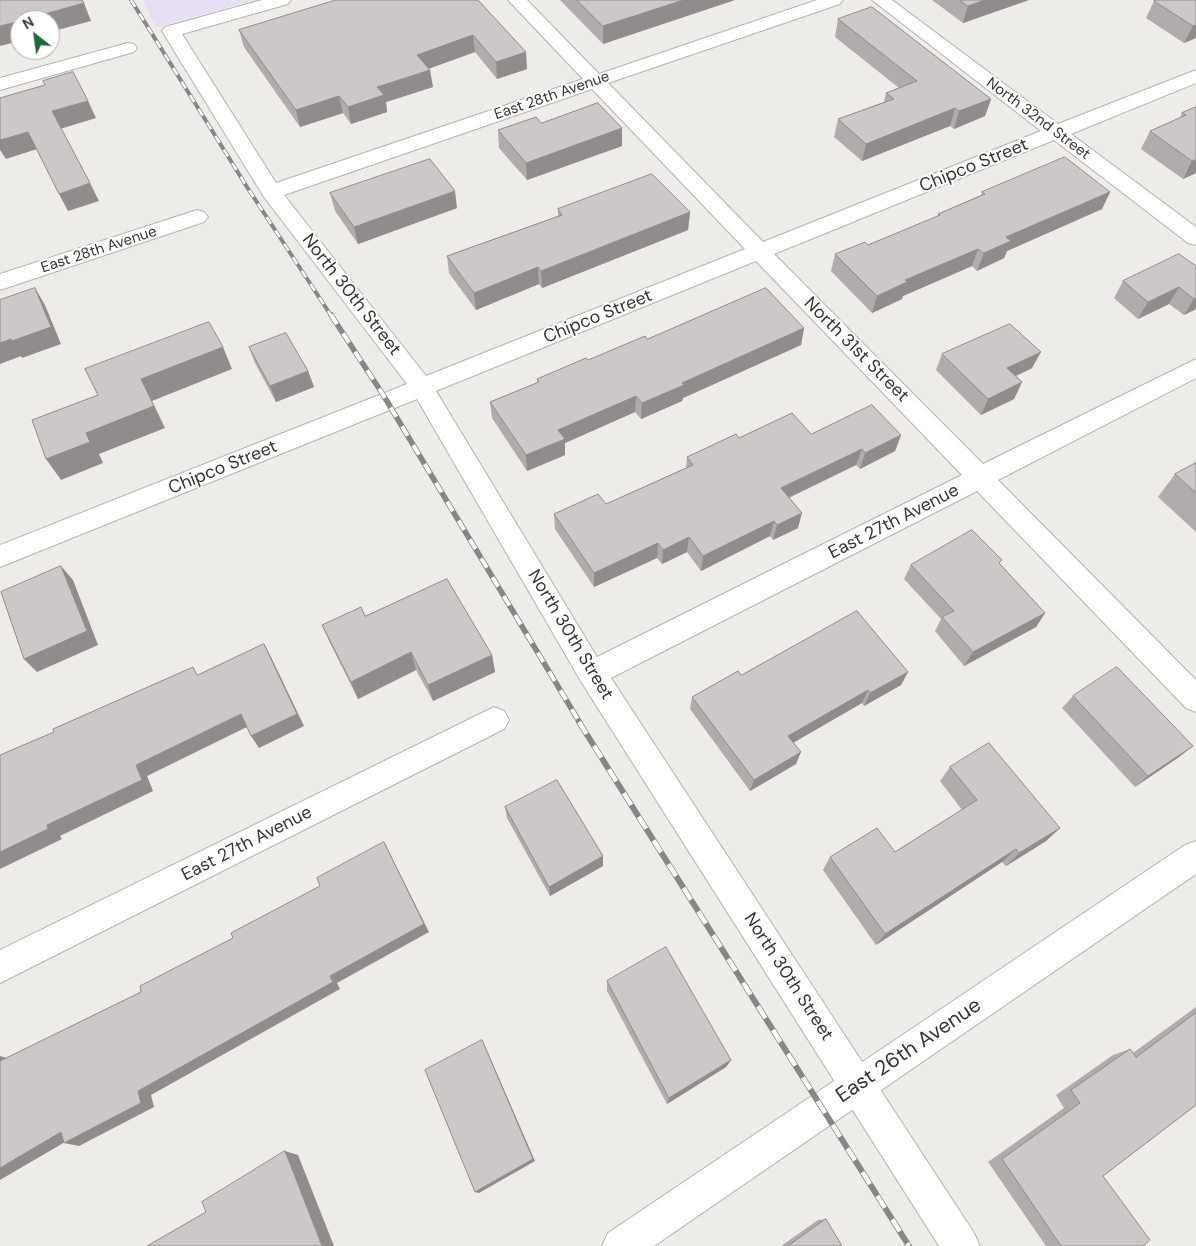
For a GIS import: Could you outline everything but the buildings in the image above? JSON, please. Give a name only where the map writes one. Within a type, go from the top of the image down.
[{"type":"street","name":"North 30th Street","points":[[282,0],[171,31],[271,192],[422,387],[592,674],[960,1246]]},
{"type":"street","name":"North 31st Street","points":[[517,0],[1196,699]]},
{"type":"street","name":"East 28th Avenue","points":[[271,192],[834,0]]},
{"type":"street","name":"North 32nd Street","points":[[880,0],[1196,238]]},
{"type":"street","points":[[0,84],[128,48]]},
{"type":"street","name":"Chipco Street","points":[[0,556],[387,403],[422,387],[1196,76]]},
{"type":"street","name":"East 28th Avenue","points":[[0,282],[198,217]]},
{"type":"street","name":"East 27th Avenue","points":[[592,674],[1196,368]]},
{"type":"street","name":"East 27th Avenue","points":[[0,967],[494,720]]},
{"type":"street","name":"East 26th Avenue","points":[[621,1246],[1196,856]]},
{"type":"shaded area","points":[[143,0],[255,0],[156,27]]},
{"type":"railway","points":[[131,0],[247,187],[332,317]]},
{"type":"railway","points":[[331,315],[382,393],[580,723]]},
{"type":"railway","points":[[579,722],[909,1246]]}]
